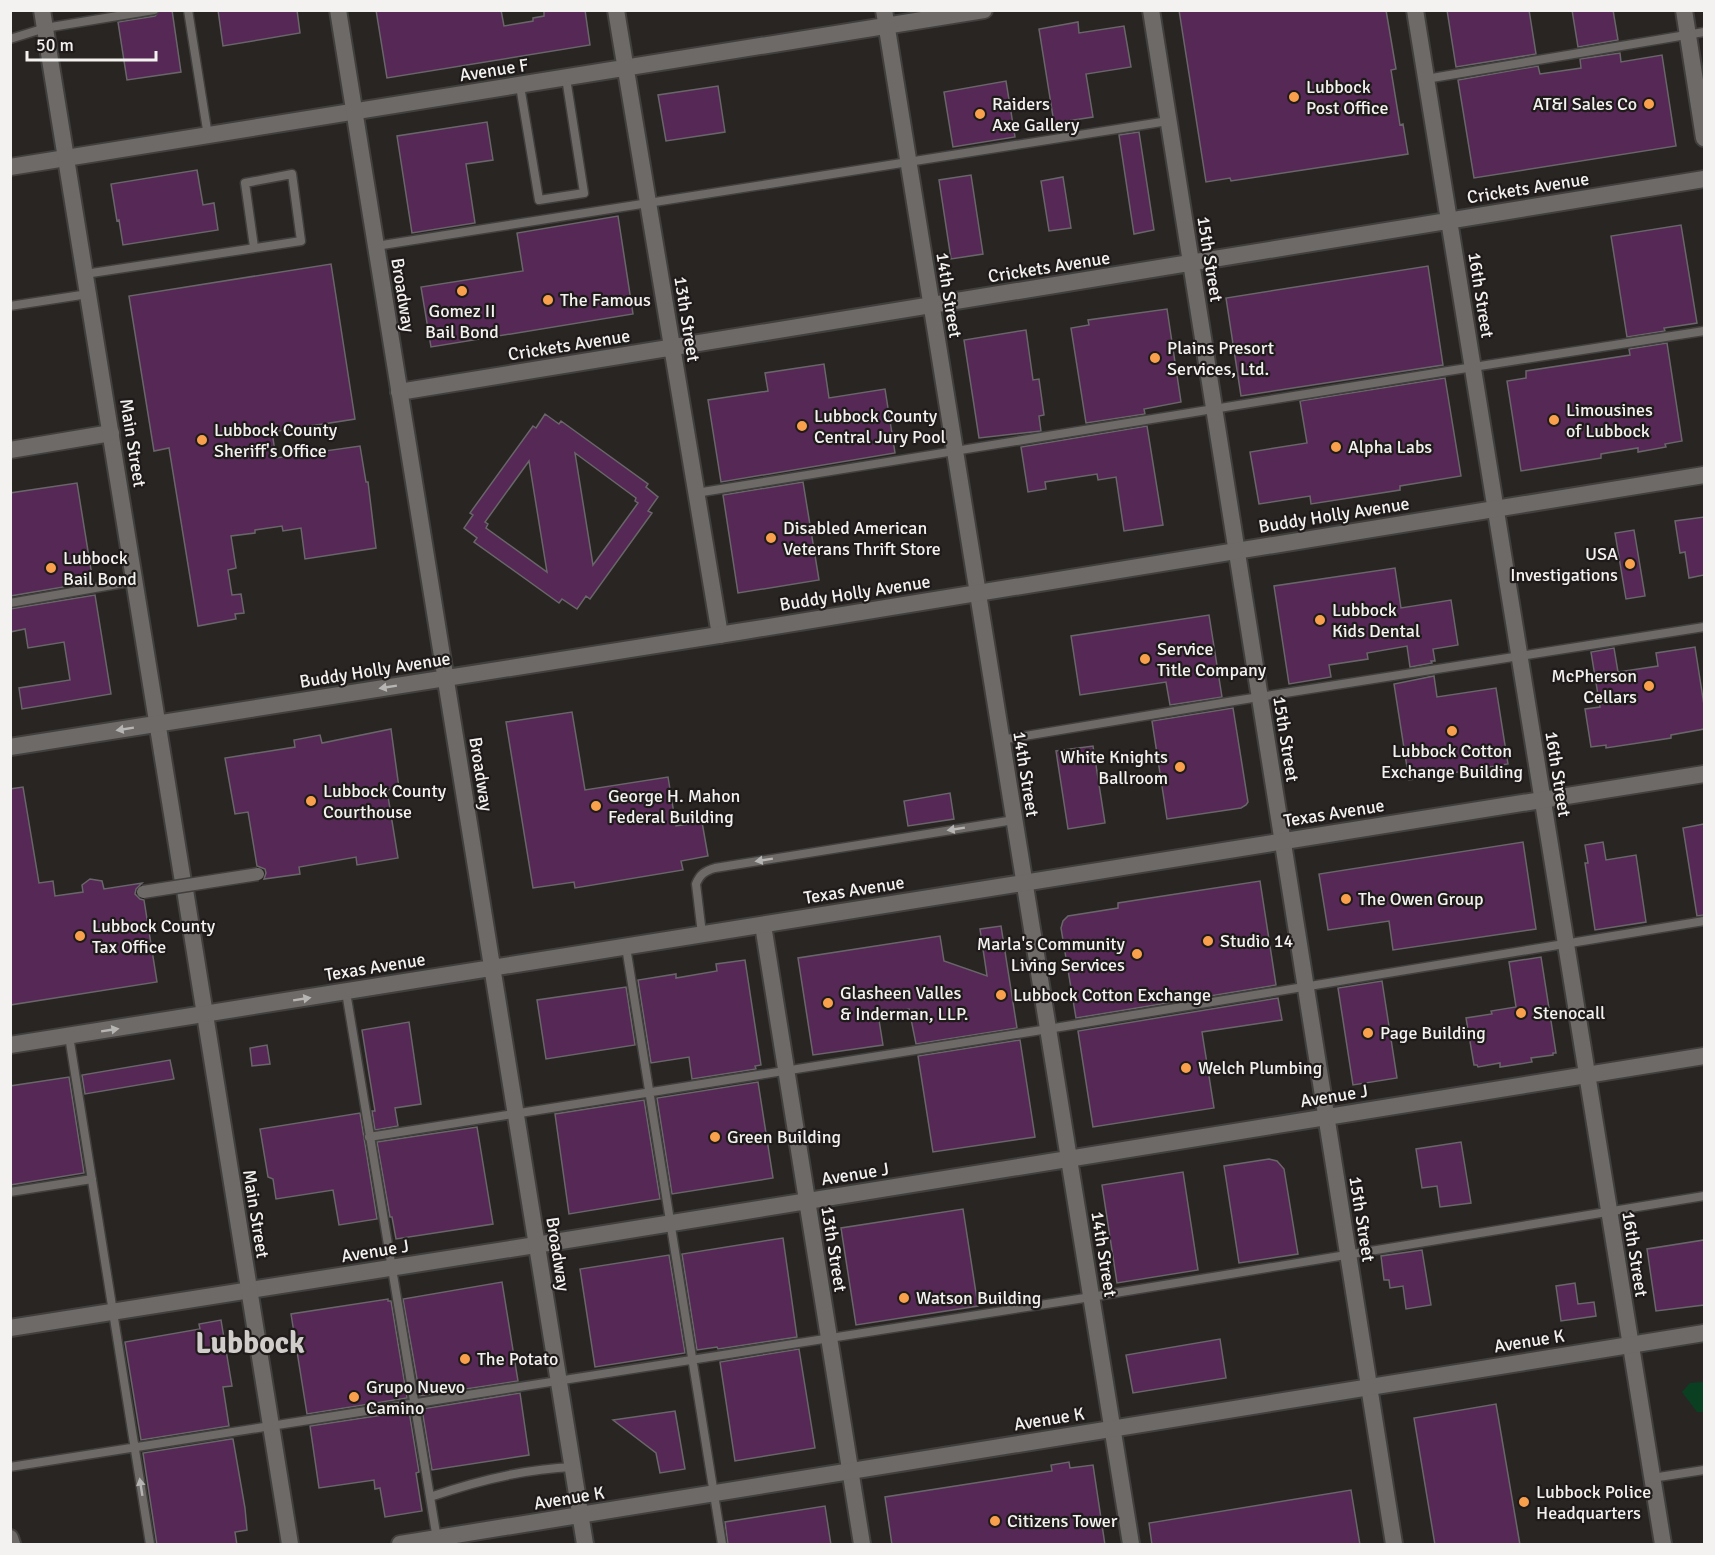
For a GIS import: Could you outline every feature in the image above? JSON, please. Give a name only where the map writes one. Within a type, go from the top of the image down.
[{"type":"street","name":"Main Street","points":[[42,10],[290,1545]]},
{"type":"street","name":"Broadway","points":[[338,10],[585,1545]]},
{"type":"street","name":"13th Street","points":[[616,10],[720,635]]},
{"type":"street","name":"Avenue F","points":[[10,167],[626,69],[885,19],[984,10]]},
{"type":"street","name":"15th Street","points":[[1151,10],[1394,1545]]},
{"type":"street","name":"16th Street","points":[[1415,10],[1663,1545]]},
{"type":"street","points":[[1684,10],[1696,34],[1704,138]]},
{"type":"street","name":"14th Street","points":[[885,19],[1131,1545]]},
{"type":"street","name":"Crickets Avenue","points":[[399,392],[1704,179]]},
{"type":"street","points":[[10,450],[111,433]]},
{"type":"street","name":"Buddy Holly Avenue","points":[[10,747],[720,635],[1704,475]]},
{"type":"street","name":"Texas Avenue","points":[[10,1046],[1704,774]]},
{"type":"street","points":[[143,892],[258,874]]},
{"type":"street","name":"13th Street","points":[[762,925],[862,1545]]},
{"type":"street","name":"Avenue J","points":[[10,1328],[670,1224],[1704,1056]]},
{"type":"street","name":"Avenue K","points":[[400,1545],[850,1470],[1704,1333]]},
{"type":"street","points":[[10,1538],[12,1545]]},
{"type":"lane","points":[[10,39],[45,28],[154,10]]},
{"type":"lane","points":[[188,10],[208,136]]},
{"type":"lane","points":[[1426,79],[1696,34]]},
{"type":"lane","points":[[519,86],[539,200],[584,193],[566,78]]},
{"type":"lane","points":[[376,246],[1168,120]]},
{"type":"lane","points":[[85,274],[301,241],[292,174],[245,183],[254,247]]},
{"type":"lane","points":[[10,306],[88,294]]},
{"type":"lane","points":[[696,493],[1704,331]]},
{"type":"lane","points":[[10,603],[135,581]]},
{"type":"lane","points":[[1001,740],[1704,627]]},
{"type":"lane","points":[[702,934],[696,884],[704,871],[1014,820]]},
{"type":"lane","points":[[369,1137],[1048,1029],[1704,921]]},
{"type":"lane","points":[[626,947],[722,1545]]},
{"type":"lane","points":[[346,992],[437,1539]]},
{"type":"lane","points":[[69,1036],[150,1545]]},
{"type":"lane","points":[[10,1192],[92,1179]]},
{"type":"lane","points":[[10,1467],[1091,1297],[1704,1196]]},
{"type":"lane","points":[[430,1497],[468,1484],[540,1468],[573,1467]]},
{"type":"lane","points":[[1652,1478],[1704,1470]]},
{"type":"green space","points":[[1704,1382],[1704,1412],[1697,1412],[1682,1392],[1690,1383]]},
{"type":"building","points":[[160,10],[172,10],[181,72],[127,80],[118,22],[155,16]]},
{"type":"building","points":[[218,10],[297,10],[300,33],[223,46]]},
{"type":"building","points":[[376,10],[501,10],[504,26],[533,21],[533,18],[544,16],[544,10],[585,10],[590,45],[387,78]]},
{"type":"building","name":"Lubbock Post Office","points":[[1179,10],[1386,10],[1396,69],[1391,70],[1400,125],[1403,124],[1408,154],[1231,181],[1230,178],[1206,182]]},
{"type":"building","points":[[1447,10],[1529,10],[1536,54],[1456,67]]},
{"type":"building","points":[[1572,10],[1613,10],[1618,40],[1578,47]]},
{"type":"building","points":[[1078,22],[1079,33],[1124,26],[1131,67],[1086,74],[1093,117],[1054,123],[1039,29]]},
{"type":"building","points":[[1620,53],[1621,62],[1662,55],[1676,146],[1474,178],[1458,80],[1538,66],[1540,74],[1581,68],[1580,59]]},
{"type":"building","name":"Raiders Axe Gallery","points":[[1006,81],[1015,137],[953,147],[944,92]]},
{"type":"building","points":[[718,86],[725,132],[666,141],[658,95]]},
{"type":"building","points":[[487,122],[493,160],[466,164],[475,223],[412,233],[397,136]]},
{"type":"building","points":[[1139,132],[1154,230],[1134,234],[1119,135]]},
{"type":"building","points":[[197,170],[203,205],[214,203],[218,230],[123,245],[111,184]]},
{"type":"building","points":[[971,175],[983,254],[951,259],[939,180]]},
{"type":"building","points":[[1063,177],[1071,228],[1049,231],[1041,181]]},
{"type":"building","points":[[618,216],[633,314],[431,347],[421,287],[523,271],[517,233]]},
{"type":"building","points":[[1681,225],[1697,323],[1627,337],[1611,236]]},
{"type":"building","name":"Lubbock County Sheriff's Office","points":[[331,264],[355,419],[272,432],[276,458],[360,446],[366,482],[368,482],[376,548],[305,559],[301,528],[283,531],[282,526],[231,536],[236,568],[228,570],[232,595],[241,594],[244,613],[235,614],[236,619],[198,626],[169,448],[154,451],[129,296]]},
{"type":"building","points":[[1428,266],[1443,365],[1241,396],[1226,298]]},
{"type":"building","points":[[1167,309],[1181,402],[1144,409],[1145,414],[1086,423],[1071,328],[1089,325],[1088,320]]},
{"type":"building","points":[[1026,330],[1033,380],[1039,379],[1044,415],[1039,416],[1041,431],[979,438],[964,340]]},
{"type":"building","points":[[1667,343],[1682,441],[1665,444],[1666,447],[1638,452],[1638,448],[1601,454],[1601,458],[1521,471],[1507,381],[1526,378],[1526,371],[1630,355],[1629,349]]},
{"type":"building","name":"Lubbock County Central Jury Pool","points":[[824,364],[829,398],[885,389],[895,453],[721,482],[708,400],[768,391],[765,373]]},
{"type":"building","name":"Alpha Labs","points":[[1445,378],[1461,476],[1400,486],[1400,490],[1311,504],[1310,496],[1259,504],[1250,452],[1307,443],[1300,401]]},
{"type":"building","points":[[545,414],[559,424],[561,421],[648,484],[646,487],[658,497],[648,511],[652,513],[590,599],[586,596],[577,609],[562,599],[559,603],[474,542],[477,538],[464,528],[473,515],[470,513],[533,426],[536,428]],"holes":[[[575,453],[636,498],[635,501],[638,503],[593,565]],[[529,461],[547,572],[486,528],[488,524],[485,522]]]},
{"type":"building","points":[[1147,426],[1163,525],[1124,531],[1116,477],[1098,480],[1097,474],[1045,482],[1046,489],[1028,492],[1021,447]]},
{"type":"building","name":"Disabled American Veterans Thrift Store","points":[[803,482],[819,580],[738,593],[723,495]]},
{"type":"building","points":[[77,483],[93,582],[10,596],[10,493]]},
{"type":"building","points":[[1704,517],[1704,575],[1689,578],[1685,552],[1680,553],[1675,521]]},
{"type":"building","name":"USA Investigations","points":[[1634,530],[1645,596],[1626,599],[1615,533]]},
{"type":"building","points":[[1395,568],[1401,608],[1451,600],[1458,645],[1433,649],[1435,661],[1410,667],[1407,646],[1367,653],[1368,659],[1329,665],[1331,677],[1289,684],[1274,586]]},
{"type":"building","points":[[95,595],[111,694],[22,709],[19,688],[70,680],[64,642],[28,648],[25,629],[10,632],[10,609]]},
{"type":"building","name":"Service Title Company","points":[[1209,615],[1222,697],[1170,705],[1166,682],[1080,695],[1071,636]]},
{"type":"building","name":"McPherson Cellars","points":[[1695,647],[1704,705],[1704,729],[1671,735],[1671,738],[1606,748],[1606,745],[1591,747],[1585,709],[1600,707],[1591,652],[1614,648],[1618,672],[1658,666],[1656,653]]},
{"type":"building","name":"Lubbock Cotton Exchange Building","points":[[1434,676],[1437,697],[1496,688],[1508,764],[1409,780],[1394,684]]},
{"type":"building","points":[[1233,708],[1248,802],[1241,808],[1167,819],[1152,721]]},
{"type":"building","name":"George H. Mahon Federal Building","points":[[572,712],[585,790],[668,777],[676,826],[702,822],[708,856],[681,861],[683,870],[575,888],[574,882],[533,888],[506,722]]},
{"type":"building","name":"Lubbock County Courthouse","points":[[391,729],[399,788],[387,790],[398,858],[357,865],[356,857],[299,867],[300,874],[264,879],[265,869],[257,866],[248,812],[235,814],[225,758],[295,747],[294,740],[320,735],[322,743]]},
{"type":"building","points":[[1093,746],[1105,823],[1068,829],[1056,751]]},
{"type":"building","name":"Lubbock County Tax Office","points":[[23,787],[39,883],[53,881],[55,896],[83,892],[82,885],[90,879],[102,881],[104,889],[142,883],[136,889],[135,894],[144,900],[157,982],[10,1005],[10,789]]},
{"type":"building","points":[[950,793],[954,819],[908,826],[904,801]]},
{"type":"building","points":[[1704,824],[1704,915],[1697,916],[1683,828]]},
{"type":"building","points":[[1523,842],[1536,929],[1393,950],[1389,921],[1328,930],[1319,874]]},
{"type":"building","points":[[1603,842],[1606,860],[1636,855],[1646,922],[1595,930],[1585,863],[1588,863],[1585,845]]},
{"type":"building","points":[[1260,881],[1276,985],[1076,1018],[1061,928],[1068,916],[1118,908],[1118,903]]},
{"type":"building","points":[[1001,926],[1017,1028],[916,1044],[909,1009],[878,1014],[883,1045],[813,1055],[798,958],[940,936],[944,961],[987,976],[980,929]]},
{"type":"building","name":"Stenocall","points":[[1541,957],[1556,1053],[1531,1058],[1532,1062],[1500,1067],[1500,1063],[1478,1067],[1474,1065],[1466,1018],[1516,1007],[1509,962]]},
{"type":"building","points":[[745,960],[761,1065],[755,1066],[756,1069],[692,1079],[689,1057],[651,1063],[638,980],[676,974],[676,978],[717,971],[716,964]]},
{"type":"building","name":"Page Building","points":[[1382,981],[1397,1078],[1353,1085],[1338,988]]},
{"type":"building","points":[[626,987],[635,1045],[546,1059],[537,1000]]},
{"type":"building","name":"Welch Plumbing","points":[[1278,998],[1282,1020],[1202,1032],[1214,1108],[1093,1127],[1078,1031]]},
{"type":"building","points":[[409,1022],[421,1104],[395,1108],[398,1126],[375,1130],[372,1111],[375,1111],[362,1030]]},
{"type":"building","points":[[1020,1040],[1035,1137],[933,1152],[918,1056]]},
{"type":"building","points":[[267,1045],[270,1064],[252,1066],[250,1048]]},
{"type":"building","points":[[170,1060],[174,1079],[85,1094],[82,1075]]},
{"type":"building","points":[[69,1077],[84,1173],[10,1185],[10,1086]]},
{"type":"building","name":"Green Building","points":[[758,1082],[773,1178],[672,1194],[657,1098]]},
{"type":"building","points":[[644,1100],[660,1199],[569,1214],[555,1114]]},
{"type":"building","points":[[360,1113],[377,1219],[339,1225],[333,1190],[276,1199],[273,1179],[268,1177],[260,1129]]},
{"type":"building","points":[[477,1127],[493,1224],[396,1239],[377,1142]]},
{"type":"building","points":[[1461,1142],[1471,1203],[1440,1207],[1437,1186],[1422,1188],[1416,1149]]},
{"type":"building","points":[[1269,1159],[1277,1161],[1284,1169],[1298,1254],[1239,1263],[1224,1166]]},
{"type":"building","points":[[1183,1172],[1198,1270],[1117,1283],[1102,1185]]},
{"type":"building","points":[[963,1209],[978,1306],[856,1325],[841,1228]]},
{"type":"building","points":[[783,1238],[797,1337],[697,1350],[682,1254]]},
{"type":"building","points":[[1704,1240],[1704,1305],[1656,1311],[1647,1249]]},
{"type":"building","points":[[1422,1250],[1431,1305],[1406,1309],[1403,1286],[1390,1288],[1389,1280],[1384,1280],[1381,1256]]},
{"type":"building","points":[[669,1255],[685,1353],[595,1367],[580,1269]]},
{"type":"building","points":[[502,1282],[518,1381],[420,1396],[403,1299]]},
{"type":"building","points":[[1575,1283],[1578,1304],[1594,1302],[1596,1316],[1561,1321],[1556,1286]]},
{"type":"building","points":[[388,1299],[391,1301],[407,1398],[307,1414],[291,1314]]},
{"type":"building","points":[[221,1320],[232,1386],[223,1387],[229,1426],[141,1440],[125,1342],[200,1329],[199,1324]]},
{"type":"building","points":[[1220,1339],[1226,1378],[1133,1393],[1126,1355]]},
{"type":"building","points":[[799,1349],[815,1448],[735,1461],[720,1362]]},
{"type":"building","points":[[520,1393],[529,1455],[432,1470],[422,1409]]},
{"type":"building","points":[[1496,1404],[1520,1545],[1435,1545],[1414,1418]]},
{"type":"building","points":[[409,1411],[419,1472],[416,1473],[422,1511],[385,1517],[380,1488],[375,1489],[374,1480],[319,1488],[310,1426]]},
{"type":"building","points":[[675,1411],[685,1469],[660,1473],[656,1453],[613,1420]]},
{"type":"building","points":[[233,1439],[247,1530],[235,1532],[237,1545],[157,1545],[143,1453]]},
{"type":"building","name":"Citizens Tower","points":[[1069,1462],[1070,1468],[1093,1465],[1105,1545],[892,1545],[885,1497],[1052,1471],[1051,1465]]},
{"type":"building","points":[[1351,1490],[1360,1545],[1152,1545],[1149,1523]]},
{"type":"building","points":[[825,1506],[831,1545],[728,1545],[725,1522]]},
{"type":"place","name":"Lubbock Post Office","points":[[1294,97]]},
{"type":"place","name":"AT&I Sales Co","points":[[1649,104]]},
{"type":"place","name":"Raiders Axe Gallery","points":[[980,114]]},
{"type":"place","name":"Gomez II Bail Bond","points":[[462,291]]},
{"type":"place","name":"The Famous","points":[[548,300]]},
{"type":"place","name":"Plains Presort Services, Ltd.","points":[[1155,358]]},
{"type":"place","name":"Limousines of Lubbock","points":[[1554,420]]},
{"type":"place","name":"Lubbock County Central Jury Pool","points":[[802,426]]},
{"type":"place","name":"Lubbock County Sheriff's Office","points":[[202,440]]},
{"type":"place","name":"Alpha Labs","points":[[1336,447]]},
{"type":"place","name":"Disabled American Veterans Thrift Store","points":[[771,538]]},
{"type":"place","name":"USA Investigations","points":[[1630,564]]},
{"type":"place","name":"Lubbock Bail Bond","points":[[51,568]]},
{"type":"place","name":"Lubbock Kids Dental","points":[[1320,620]]},
{"type":"place","name":"Service Title Company","points":[[1145,659]]},
{"type":"place","name":"McPherson Cellars","points":[[1649,686]]},
{"type":"place","name":"Lubbock Cotton Exchange Building","points":[[1452,731]]},
{"type":"place","name":"White Knights Ballroom","points":[[1180,767]]},
{"type":"place","name":"Lubbock County Courthouse","points":[[311,801]]},
{"type":"place","name":"George H. Mahon Federal Building","points":[[596,806]]},
{"type":"place","name":"The Owen Group","points":[[1346,899]]},
{"type":"place","name":"Lubbock County Tax Office","points":[[80,936]]},
{"type":"place","name":"Studio 14","points":[[1208,941]]},
{"type":"place","name":"Marla's Community Living Services","points":[[1137,954]]},
{"type":"place","name":"Lubbock Cotton Exchange","points":[[1001,995]]},
{"type":"place","name":"Glasheen Valles & Inderman, LLP.","points":[[828,1003]]},
{"type":"place","name":"Stenocall","points":[[1521,1013]]},
{"type":"place","name":"Page Building","points":[[1368,1033]]},
{"type":"place","name":"Welch Plumbing","points":[[1186,1068]]},
{"type":"place","name":"Green Building","points":[[715,1137]]},
{"type":"place","name":"Watson Building","points":[[904,1298]]},
{"type":"place","name":"The Potato","points":[[465,1359]]},
{"type":"place","name":"Grupo Nuevo Camino","points":[[354,1397]]},
{"type":"place","name":"Lubbock Police Headquarters","points":[[1524,1502]]},
{"type":"place","name":"Citizens Tower","points":[[995,1521]]},
{"type":"district","name":"Lubbock","points":[[250,1343]]}]
